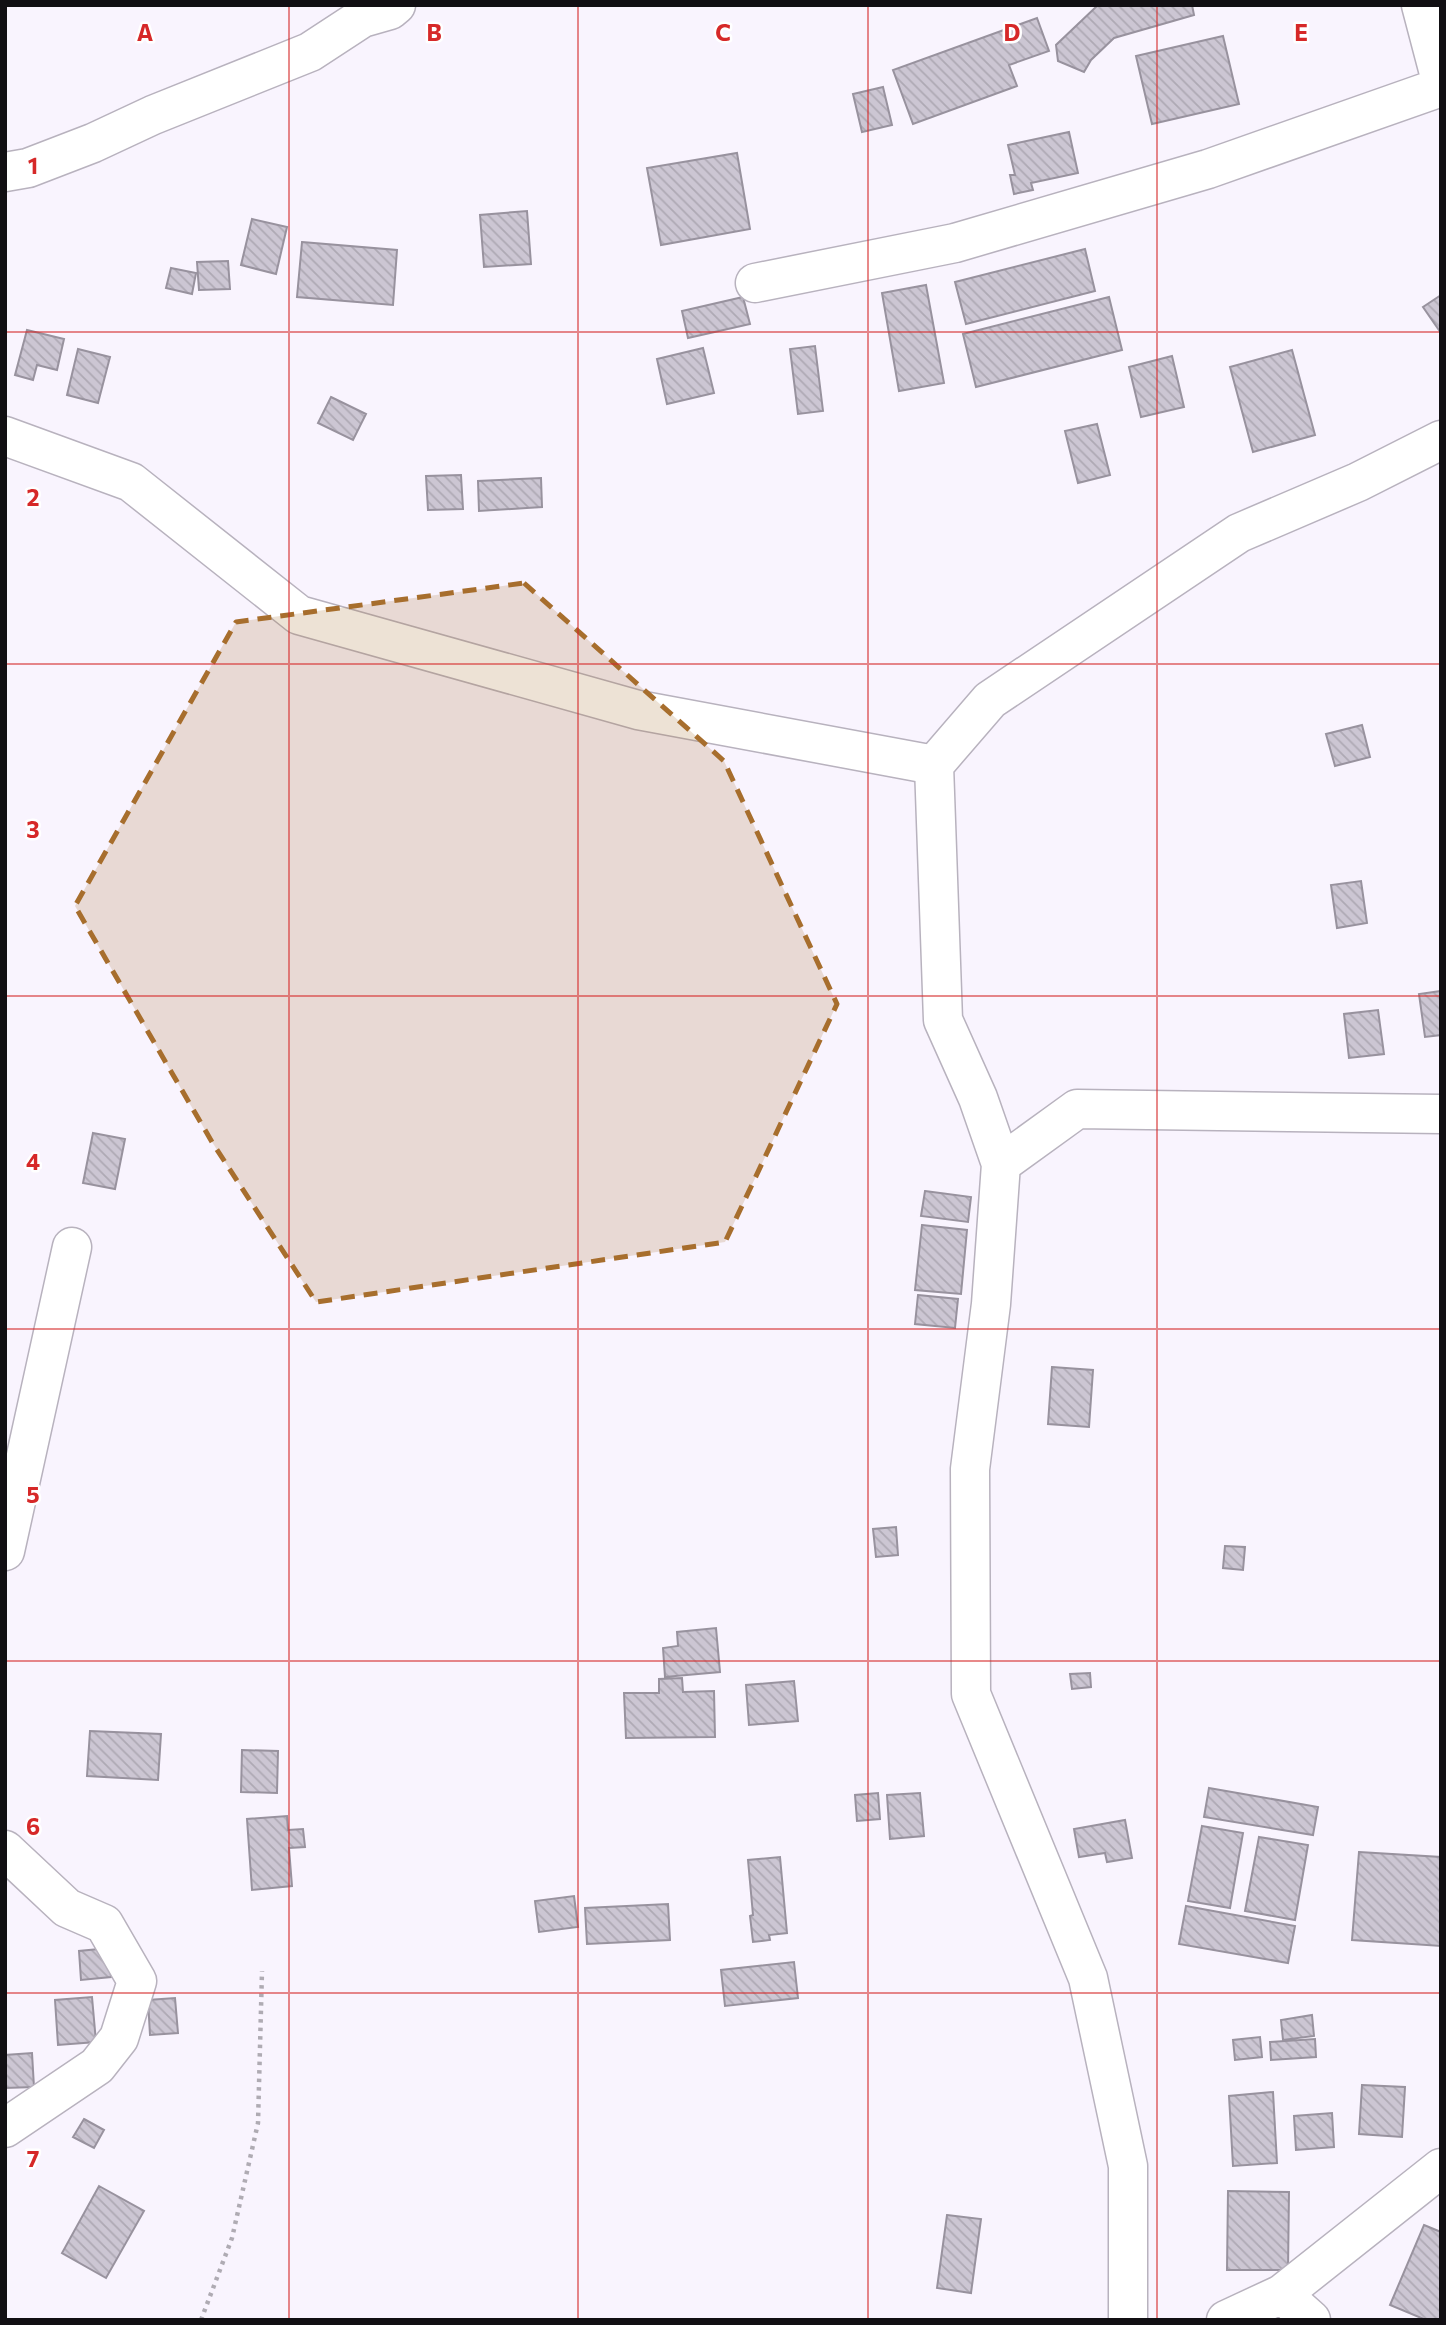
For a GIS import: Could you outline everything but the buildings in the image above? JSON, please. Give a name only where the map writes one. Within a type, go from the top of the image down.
[{"type":"street","points":[[5,172],[29,167],[93,143],[153,115],[310,52],[362,18],[390,10],[396,5]]},
{"type":"street","points":[[1421,5],[1441,81]]},
{"type":"street","points":[[755,283],[955,243],[1208,169],[1441,87]]},
{"type":"street","points":[[5,436],[131,482],[299,615],[638,710],[934,765]]},
{"type":"street","points":[[1128,2320],[1128,2166],[1088,1978],[971,1694],[970,1469],[990,1304],[1000,1164],[978,1098],[943,1020],[934,765],[990,700],[1239,533],[1358,482],[1441,440]]},
{"type":"street","points":[[1000,1164],[1077,1109],[1441,1114]]},
{"type":"street","points":[[5,1550],[72,1247]]},
{"type":"street","points":[[5,1850],[67,1908],[104,1924],[137,1981],[119,2038],[97,2066],[5,2128]]},
{"type":"street","points":[[1226,2320],[1282,2294],[1441,2168]]},
{"type":"street","points":[[1282,2294],[1311,2320]]},
{"type":"path","points":[[201,2320],[232,2238],[258,2123],[262,1971]]},
{"type":"highlighted area","points":[[524,583],[724,761],[837,1004],[725,1242],[316,1302],[212,1142],[75,906],[236,622]]}]
